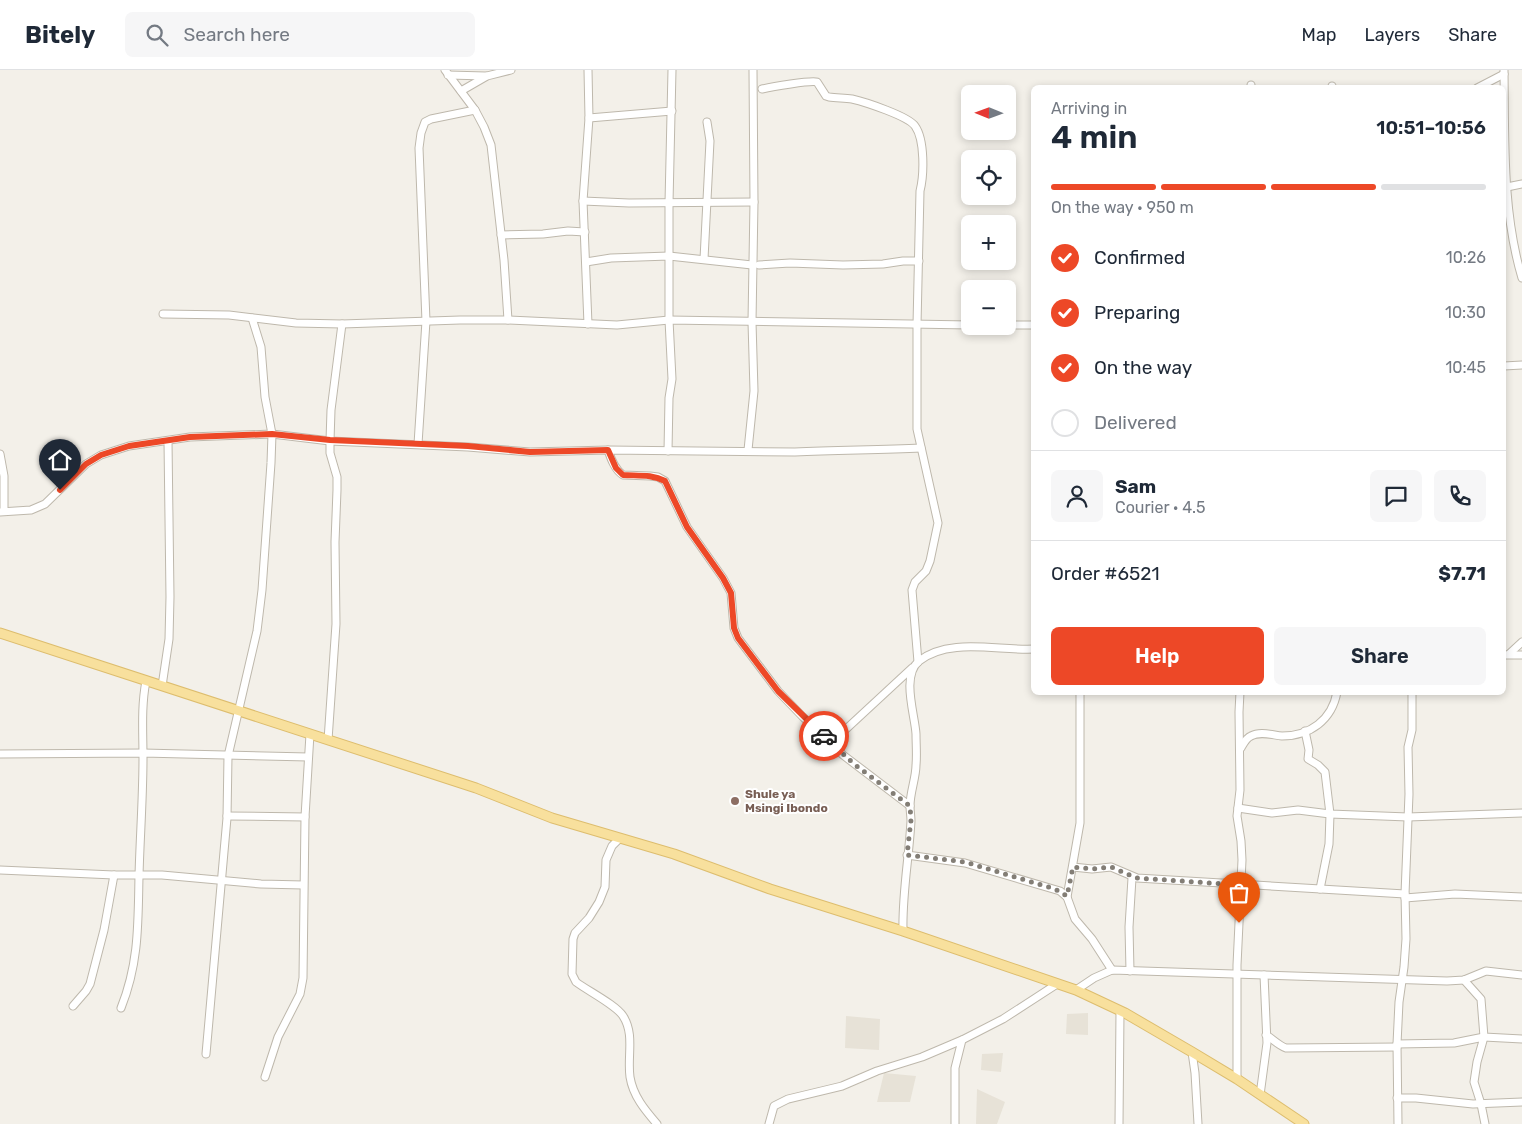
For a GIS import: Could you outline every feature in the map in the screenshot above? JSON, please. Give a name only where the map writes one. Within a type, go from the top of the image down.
[{"type":"main road","points":[[0,633],[476,788],[552,818],[674,854],[770,890],[903,931],[1076,990],[1120,1011],[1238,1079],[1304,1124]]},
{"type":"street","points":[[462,91],[487,76],[511,70]]},
{"type":"street","points":[[588,70],[589,118],[583,201],[588,324]]},
{"type":"street","points":[[668,451],[669,398],[672,379],[669,320],[669,202],[672,70]]},
{"type":"street","points":[[748,450],[754,391],[752,322],[756,265],[753,70]]},
{"type":"street","points":[[447,72],[487,76]]},
{"type":"street","points":[[447,72],[475,110],[491,145],[507,289],[508,320]]},
{"type":"street","points":[[1482,85],[1504,72],[1504,85]]},
{"type":"street","points":[[762,89],[801,84],[813,80],[817,82],[826,96],[855,100],[905,117],[914,125],[921,141],[917,429],[938,523],[930,561],[926,571],[915,582],[912,590],[918,662]]},
{"type":"street","points":[[418,444],[426,321],[421,133],[426,122],[431,119],[475,110]]},
{"type":"street","points":[[589,118],[672,111]]},
{"type":"street","points":[[704,259],[710,141],[707,122]]},
{"type":"street","points":[[1506,149],[1507,187],[1512,239],[1522,278]]},
{"type":"street","points":[[1507,187],[1522,184]]},
{"type":"street","points":[[583,201],[754,202]]},
{"type":"street","points":[[501,235],[543,234],[568,231],[585,232]]},
{"type":"street","points":[[586,262],[611,258],[669,256],[756,265],[790,263],[843,265],[919,261]]},
{"type":"street","points":[[163,314],[252,318],[296,323],[342,324],[508,320],[617,325],[669,320],[961,325]]},
{"type":"street","points":[[206,1054],[227,816],[228,756],[258,631],[272,434],[265,397],[261,347],[252,318]]},
{"type":"street","points":[[328,740],[336,624],[335,542],[337,490],[337,477],[330,453],[330,440],[332,403],[342,324]]},
{"type":"street","points":[[1016,325],[1031,325]]},
{"type":"street","points":[[1506,366],[1522,365]]},
{"type":"street","points":[[0,454],[4,476],[2,512],[31,510],[45,504],[86,464],[101,455],[129,446],[209,436],[272,434],[330,440],[468,446],[530,452],[748,450],[795,452],[921,448]]},
{"type":"street","points":[[162,686],[169,639],[168,441]]},
{"type":"street","points":[[608,450],[616,468],[623,475],[658,477],[665,481],[687,527],[723,578],[731,593],[734,628],[738,638],[778,691],[851,761],[910,806]]},
{"type":"street","points":[[1506,654],[1522,642]]},
{"type":"street","points":[[831,743],[918,662],[930,654],[951,648],[991,647],[1031,649]]},
{"type":"street","points":[[1506,654],[1522,655]]},
{"type":"street","points":[[903,931],[904,885],[911,820],[910,806],[916,765],[915,724],[910,699],[912,668]]},
{"type":"street","points":[[120,1008],[131,982],[136,959],[142,834],[142,710],[146,681]]},
{"type":"street","points":[[1080,695],[1080,822],[1067,896],[1075,918],[1092,939],[1112,970]]},
{"type":"street","points":[[1238,1079],[1236,974],[1242,860],[1237,816],[1240,800],[1240,695]]},
{"type":"street","points":[[1241,748],[1247,739],[1259,734],[1292,735],[1312,729],[1326,718],[1335,703],[1336,695]]},
{"type":"street","points":[[1398,1124],[1397,1046],[1399,1002],[1406,939],[1408,747],[1412,730],[1412,695]]},
{"type":"street","points":[[1305,732],[1309,750],[1308,759],[1322,767],[1326,776],[1330,814],[1329,844],[1320,889]]},
{"type":"street","points":[[265,1078],[278,1037],[300,994],[304,963],[303,885],[310,734]]},
{"type":"street","points":[[0,754],[143,753],[308,757]]},
{"type":"street","points":[[1238,808],[1272,813],[1298,810],[1330,814],[1408,817],[1522,813]]},
{"type":"street","points":[[227,816],[305,817]]},
{"type":"street","points":[[619,838],[612,846],[606,860],[605,887],[599,902],[589,918],[575,933],[573,939],[572,974],[576,982],[622,1014],[630,1035],[629,1066],[633,1091],[657,1124]]},
{"type":"street","points":[[907,855],[965,862],[1055,889],[1067,896]]},
{"type":"street","points":[[1073,867],[1092,869],[1111,867],[1124,872],[1132,878],[1405,896],[1446,894],[1522,897]]},
{"type":"street","points":[[0,870],[162,875],[222,881],[303,885]]},
{"type":"street","points":[[73,1006],[90,984],[104,930],[114,875]]},
{"type":"street","points":[[1130,971],[1129,927],[1132,878]]},
{"type":"street","points":[[1076,990],[1094,978],[1112,970],[1447,980],[1464,980],[1486,971],[1522,975]]},
{"type":"street","points":[[1260,1095],[1265,1066],[1264,975]]},
{"type":"street","points":[[1464,980],[1481,998],[1484,1037],[1474,1082],[1486,1124]]},
{"type":"street","points":[[769,1124],[774,1106],[788,1099],[842,1086],[877,1071],[930,1054],[1003,1019],[1057,984]]},
{"type":"street","points":[[1119,1124],[1120,1011]]},
{"type":"street","points":[[1266,1035],[1280,1046],[1286,1048],[1337,1049],[1358,1046],[1454,1043],[1484,1037],[1522,1039]]},
{"type":"street","points":[[954,1124],[955,1068],[962,1040]]},
{"type":"street","points":[[1192,1052],[1198,1124]]},
{"type":"street","points":[[1397,1098],[1481,1104],[1522,1102]]},
{"type":"shaded area","points":[[1088,1013],[1088,1035],[1066,1034],[1067,1014]]},
{"type":"shaded area","points":[[846,1016],[880,1019],[879,1050],[845,1048]]},
{"type":"shaded area","points":[[1003,1053],[1001,1072],[981,1070],[982,1054]]},
{"type":"shaded area","points":[[884,1073],[916,1076],[910,1102],[877,1102]]},
{"type":"shaded area","points":[[977,1089],[1005,1102],[997,1124],[976,1124]]},
{"type":"way so far","points":[[824,736],[854,764],[910,806],[911,820],[907,855],[965,862],[979,868],[1055,889],[1067,896],[1073,867],[1092,869],[1111,867],[1124,872],[1132,878],[1240,885],[1239,923]]},
{"type":"place","name":"Shule ya Msingi Ibondo","points":[[735,801]]},
{"type":"route","points":[[60,490],[86,464],[112,450],[190,437],[272,434],[330,440],[468,446],[506,451],[571,452],[608,450],[616,468],[623,475],[658,477],[665,481],[687,527],[723,578],[731,593],[734,628],[738,638],[778,691],[824,736]]}]
